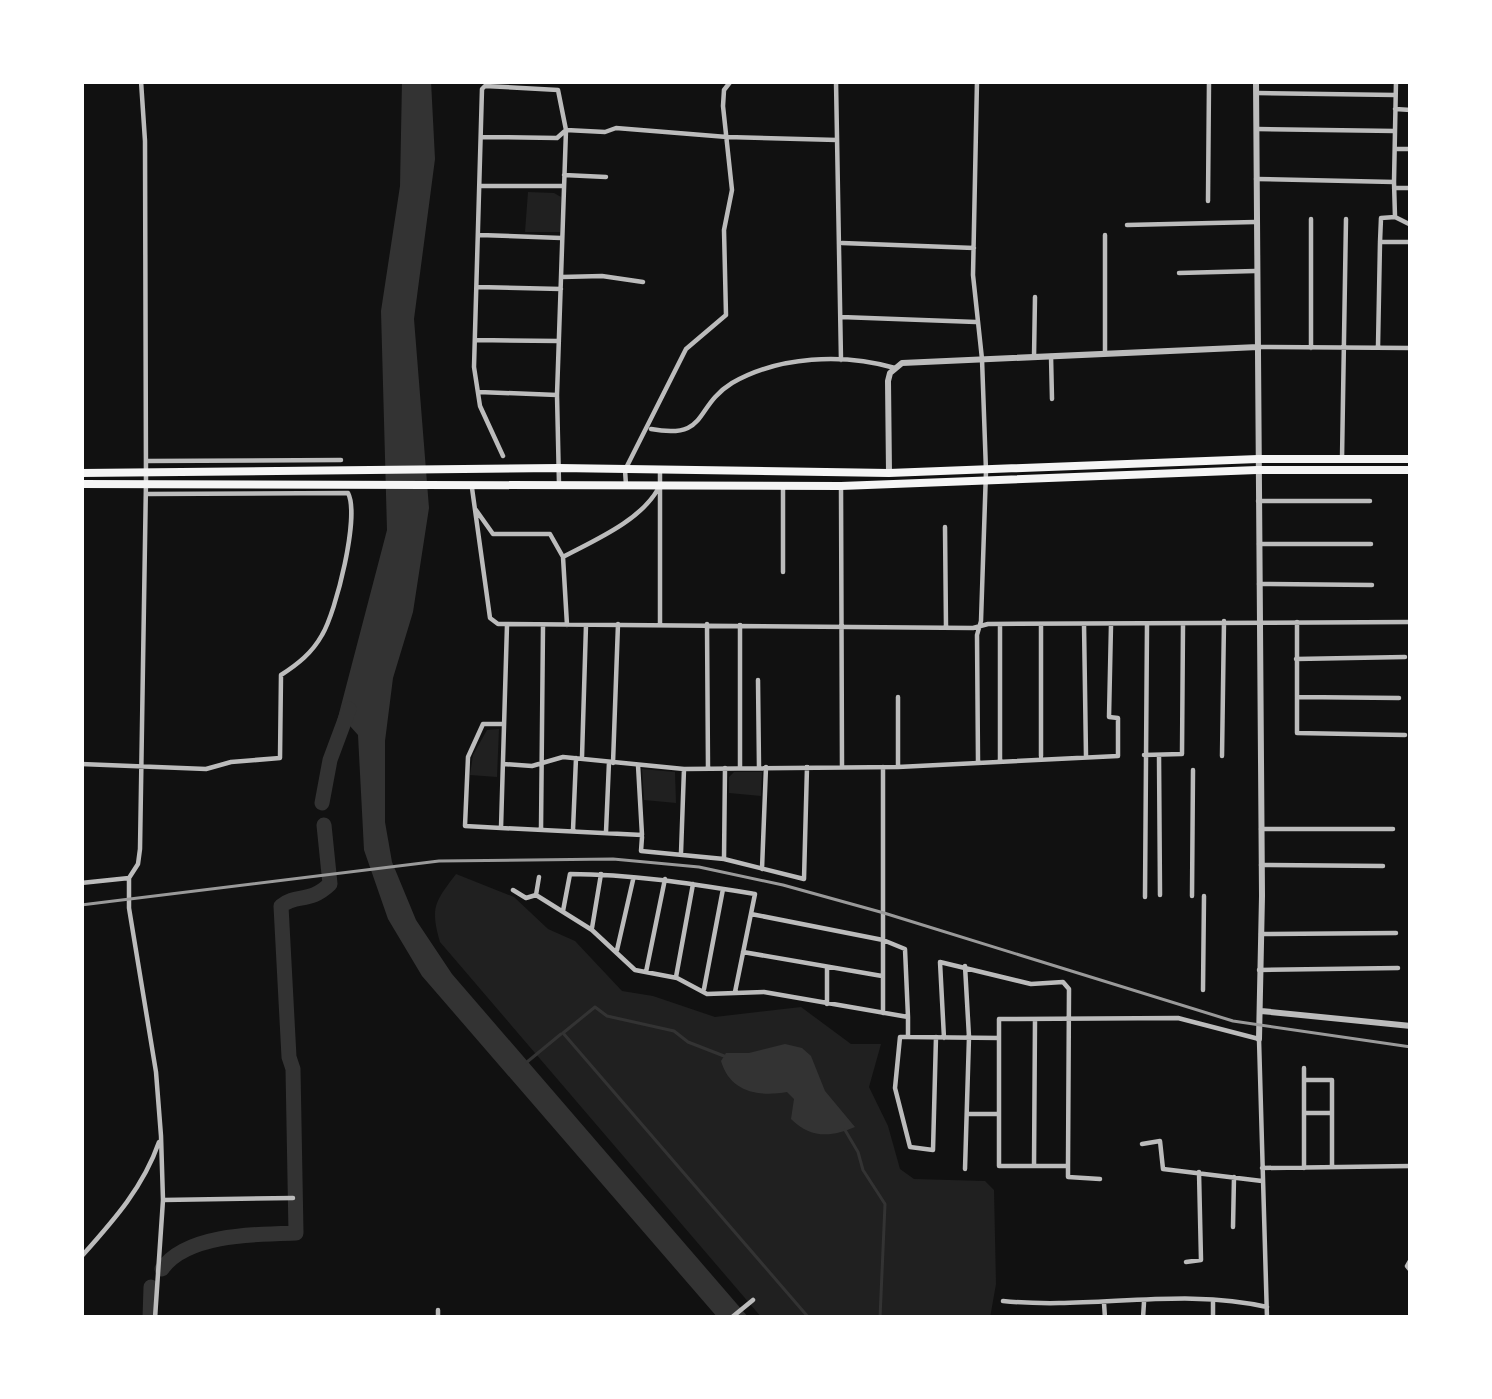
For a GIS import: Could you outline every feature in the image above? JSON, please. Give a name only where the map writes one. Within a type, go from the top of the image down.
[{"type":"main road","points":[[81,484],[146,471],[371,482],[842,486],[986,483],[1342,459],[1411,460]]},
{"type":"main road","points":[[81,472],[559,468],[889,473],[1257,464],[1411,470]]},
{"type":"street","points":[[141,81],[146,494],[140,849],[129,878],[128,908],[153,1049],[161,1136],[163,1200],[155,1318]]},
{"type":"street","points":[[559,484],[557,395],[566,130],[560,81]]},
{"type":"street","points":[[626,484],[626,470],[686,350],[726,315],[724,230],[732,190],[723,106],[724,90],[731,81]]},
{"type":"street","points":[[836,81],[841,360]]},
{"type":"street","points":[[977,81],[974,248],[986,471],[978,626],[978,761]]},
{"type":"street","points":[[1208,201],[1209,81]]},
{"type":"street","points":[[1256,81],[1259,1039],[1267,1318]]},
{"type":"street","points":[[1395,218],[1396,81]]},
{"type":"street","points":[[503,456],[492,438],[478,392],[472,340],[480,235],[481,100],[485,86],[558,90]]},
{"type":"street","points":[[1257,93],[1395,95]]},
{"type":"street","points":[[1395,109],[1411,110]]},
{"type":"street","points":[[482,137],[557,138],[566,130],[616,128],[837,140]]},
{"type":"street","points":[[1257,129],[1395,131]]},
{"type":"street","points":[[1395,148],[1411,149]]},
{"type":"street","points":[[564,175],[606,177]]},
{"type":"street","points":[[1256,179],[1411,188]]},
{"type":"street","points":[[480,186],[563,186]]},
{"type":"street","points":[[1378,347],[1381,218],[1411,225]]},
{"type":"street","points":[[1311,219],[1311,348]]},
{"type":"street","points":[[1342,459],[1346,219]]},
{"type":"street","points":[[1127,224],[1255,222]]},
{"type":"street","points":[[480,235],[562,238]]},
{"type":"street","points":[[1105,235],[1105,354]]},
{"type":"street","points":[[1381,242],[1411,242]]},
{"type":"street","points":[[839,243],[974,248]]},
{"type":"street","points":[[1179,272],[1256,271]]},
{"type":"street","points":[[562,277],[643,282]]},
{"type":"street","points":[[474,287],[561,289]]},
{"type":"street","points":[[1034,357],[1035,296]]},
{"type":"street","points":[[841,317],[976,322]]},
{"type":"street","points":[[472,340],[559,341]]},
{"type":"street","points":[[889,473],[888,381],[902,363],[1258,347],[1411,348]]},
{"type":"street","points":[[1051,356],[1052,399]]},
{"type":"street","points":[[649,428],[677,434],[693,426],[726,387],[764,368],[841,360],[895,368]]},
{"type":"street","points":[[478,392],[557,395]]},
{"type":"street","points":[[146,471],[341,460]]},
{"type":"street","points":[[660,471],[660,624]]},
{"type":"street","points":[[466,482],[475,491],[490,618],[507,625],[1411,622]]},
{"type":"street","points":[[563,557],[619,526],[655,496],[660,485]]},
{"type":"street","points":[[783,486],[783,572]]},
{"type":"street","points":[[842,486],[842,767]]},
{"type":"street","points":[[81,764],[206,769],[280,758],[280,674],[302,662],[324,632],[351,528],[353,503],[348,494],[146,494]]},
{"type":"street","points":[[1258,501],[1370,501]]},
{"type":"street","points":[[476,509],[494,534],[550,534],[563,557],[566,625]]},
{"type":"street","points":[[945,527],[946,627]]},
{"type":"street","points":[[1259,544],[1371,544]]},
{"type":"street","points":[[1259,584],[1372,585]]},
{"type":"street","points":[[1144,755],[1182,754],[1183,621]]},
{"type":"street","points":[[1222,756],[1224,621]]},
{"type":"street","points":[[1297,622],[1298,733],[1405,735]]},
{"type":"street","points":[[606,832],[618,624]]},
{"type":"street","points":[[706,624],[708,768]]},
{"type":"street","points":[[1000,624],[1000,760]]},
{"type":"street","points":[[1041,624],[1041,759]]},
{"type":"street","points":[[1084,624],[1086,756]]},
{"type":"street","points":[[1145,897],[1147,624]]},
{"type":"street","points":[[501,827],[507,625]]},
{"type":"street","points":[[573,831],[586,625]]},
{"type":"street","points":[[740,625],[740,767]]},
{"type":"street","points":[[503,764],[579,758],[684,769],[898,767],[1118,756],[1118,718],[1109,717],[1111,625]]},
{"type":"street","points":[[541,830],[544,626]]},
{"type":"street","points":[[1296,659],[1405,657]]},
{"type":"street","points":[[758,680],[762,868]]},
{"type":"street","points":[[898,697],[898,767]]},
{"type":"street","points":[[1297,697],[1399,698]]},
{"type":"street","points":[[504,724],[483,724],[468,757],[465,826],[642,835]]},
{"type":"street","points":[[1159,755],[1160,895]]},
{"type":"street","points":[[638,765],[641,851],[724,859],[804,879],[807,767]]},
{"type":"street","points":[[883,767],[883,1013]]},
{"type":"street","points":[[724,768],[724,859]]},
{"type":"street","points":[[681,853],[684,769]]},
{"type":"street","points":[[1192,896],[1193,770]]},
{"type":"street","points":[[1261,829],[1394,829]]},
{"type":"street","points":[[1261,865],[1383,866]]},
{"type":"street","points":[[563,910],[570,874],[620,874],[633,880],[665,879],[755,894],[735,993]]},
{"type":"street","points":[[592,930],[601,874]]},
{"type":"street","points":[[536,895],[539,877]]},
{"type":"street","points":[[81,883],[129,878]]},
{"type":"street","points":[[646,972],[665,879]]},
{"type":"street","points":[[617,952],[633,880]]},
{"type":"street","points":[[676,977],[693,884]]},
{"type":"street","points":[[704,992],[723,889]]},
{"type":"street","points":[[513,890],[526,898],[536,895],[563,910],[635,970],[676,977],[704,992],[764,992],[908,1017]]},
{"type":"street","points":[[1204,896],[1204,990]]},
{"type":"street","points":[[751,914],[883,940],[904,949],[908,1037]]},
{"type":"street","points":[[1261,934],[1396,933]]},
{"type":"street","points":[[743,952],[882,976]]},
{"type":"street","points":[[999,1038],[968,1037],[940,1038],[900,1037],[895,1088],[910,1148],[933,1150],[940,1038],[940,962],[965,966],[1031,984],[1063,982],[1069,989],[1068,1177],[1100,1179]]},
{"type":"street","points":[[965,966],[965,1169]]},
{"type":"street","points":[[827,968],[827,1004]]},
{"type":"street","points":[[1259,970],[1398,968]]},
{"type":"street","points":[[1261,1011],[1411,1026]]},
{"type":"street","points":[[1034,1166],[1035,1018]]},
{"type":"street","points":[[1068,1166],[999,1166],[999,1019],[1178,1018],[1259,1039]]},
{"type":"street","points":[[1304,1068],[1304,1168]]},
{"type":"street","points":[[1304,1080],[1332,1080],[1332,1167]]},
{"type":"street","points":[[1304,1113],[1332,1113]]},
{"type":"street","points":[[967,1114],[999,1114]]},
{"type":"street","points":[[81,1257],[126,1206],[151,1165],[161,1136]]},
{"type":"street","points":[[1142,1144],[1160,1141],[1163,1168],[1262,1181]]},
{"type":"street","points":[[1262,1168],[1411,1166]]},
{"type":"street","points":[[1186,1262],[1202,1260],[1199,1172]]},
{"type":"street","points":[[1233,1227],[1234,1177]]},
{"type":"street","points":[[163,1200],[292,1198]]},
{"type":"street","points":[[1411,1259],[1407,1266],[1411,1271]]},
{"type":"street","points":[[1213,1299],[1213,1318]]},
{"type":"street","points":[[1004,1301],[1066,1306],[1234,1299],[1267,1306]]},
{"type":"street","points":[[731,1318],[753,1300]]},
{"type":"street","points":[[1143,1318],[1144,1302]]},
{"type":"street","points":[[1104,1304],[1105,1318]]},
{"type":"street","points":[[1065,1318],[1066,1306]]},
{"type":"shaded area","points":[[402,81],[431,81],[435,159],[414,319],[429,508],[413,612],[393,678],[385,741],[385,822],[392,862],[416,920],[452,974],[749,1318],[718,1318],[422,976],[388,919],[364,850],[358,735],[350,726],[336,725],[387,530],[381,311],[400,186]]},
{"type":"shaded area","points":[[528,192],[561,197],[560,232],[525,232]]},
{"type":"shaded area","points":[[499,729],[497,777],[470,775],[473,755],[487,730]]},
{"type":"shaded area","points":[[642,769],[675,772],[676,803],[644,800]]},
{"type":"shaded area","points":[[734,772],[762,772],[761,796],[729,793],[729,777]]},
{"type":"shaded area","points":[[456,874],[514,897],[548,929],[575,941],[622,991],[715,1017],[801,1007],[851,1044],[881,1044],[869,1087],[888,1126],[900,1169],[914,1179],[985,1181],[994,1190],[996,1284],[990,1318],[762,1318],[440,942],[436,905]]},
{"type":"shaded area","points":[[785,1044],[811,1056],[825,1091],[855,1127],[830,1134],[806,1130],[791,1119],[794,1099],[787,1092],[746,1090],[731,1080],[721,1061],[726,1053]]},
{"type":"waterway","points":[[322,803],[330,760],[349,709]]},
{"type":"waterway","points":[[162,1269],[173,1257],[204,1242],[296,1233],[293,1069],[281,906],[330,884],[324,825]]},
{"type":"waterway","points":[[724,1056],[674,1031],[607,1016],[595,1007],[563,1033],[809,1318]]},
{"type":"waterway","points":[[527,1062],[561,1034]]},
{"type":"waterway","points":[[845,1130],[885,1204],[880,1318]]},
{"type":"waterway","points":[[150,1318],[151,1287]]},
{"type":"railway","points":[[81,905],[439,861],[613,859],[699,867],[884,913],[1233,1021],[1411,1047]]}]
